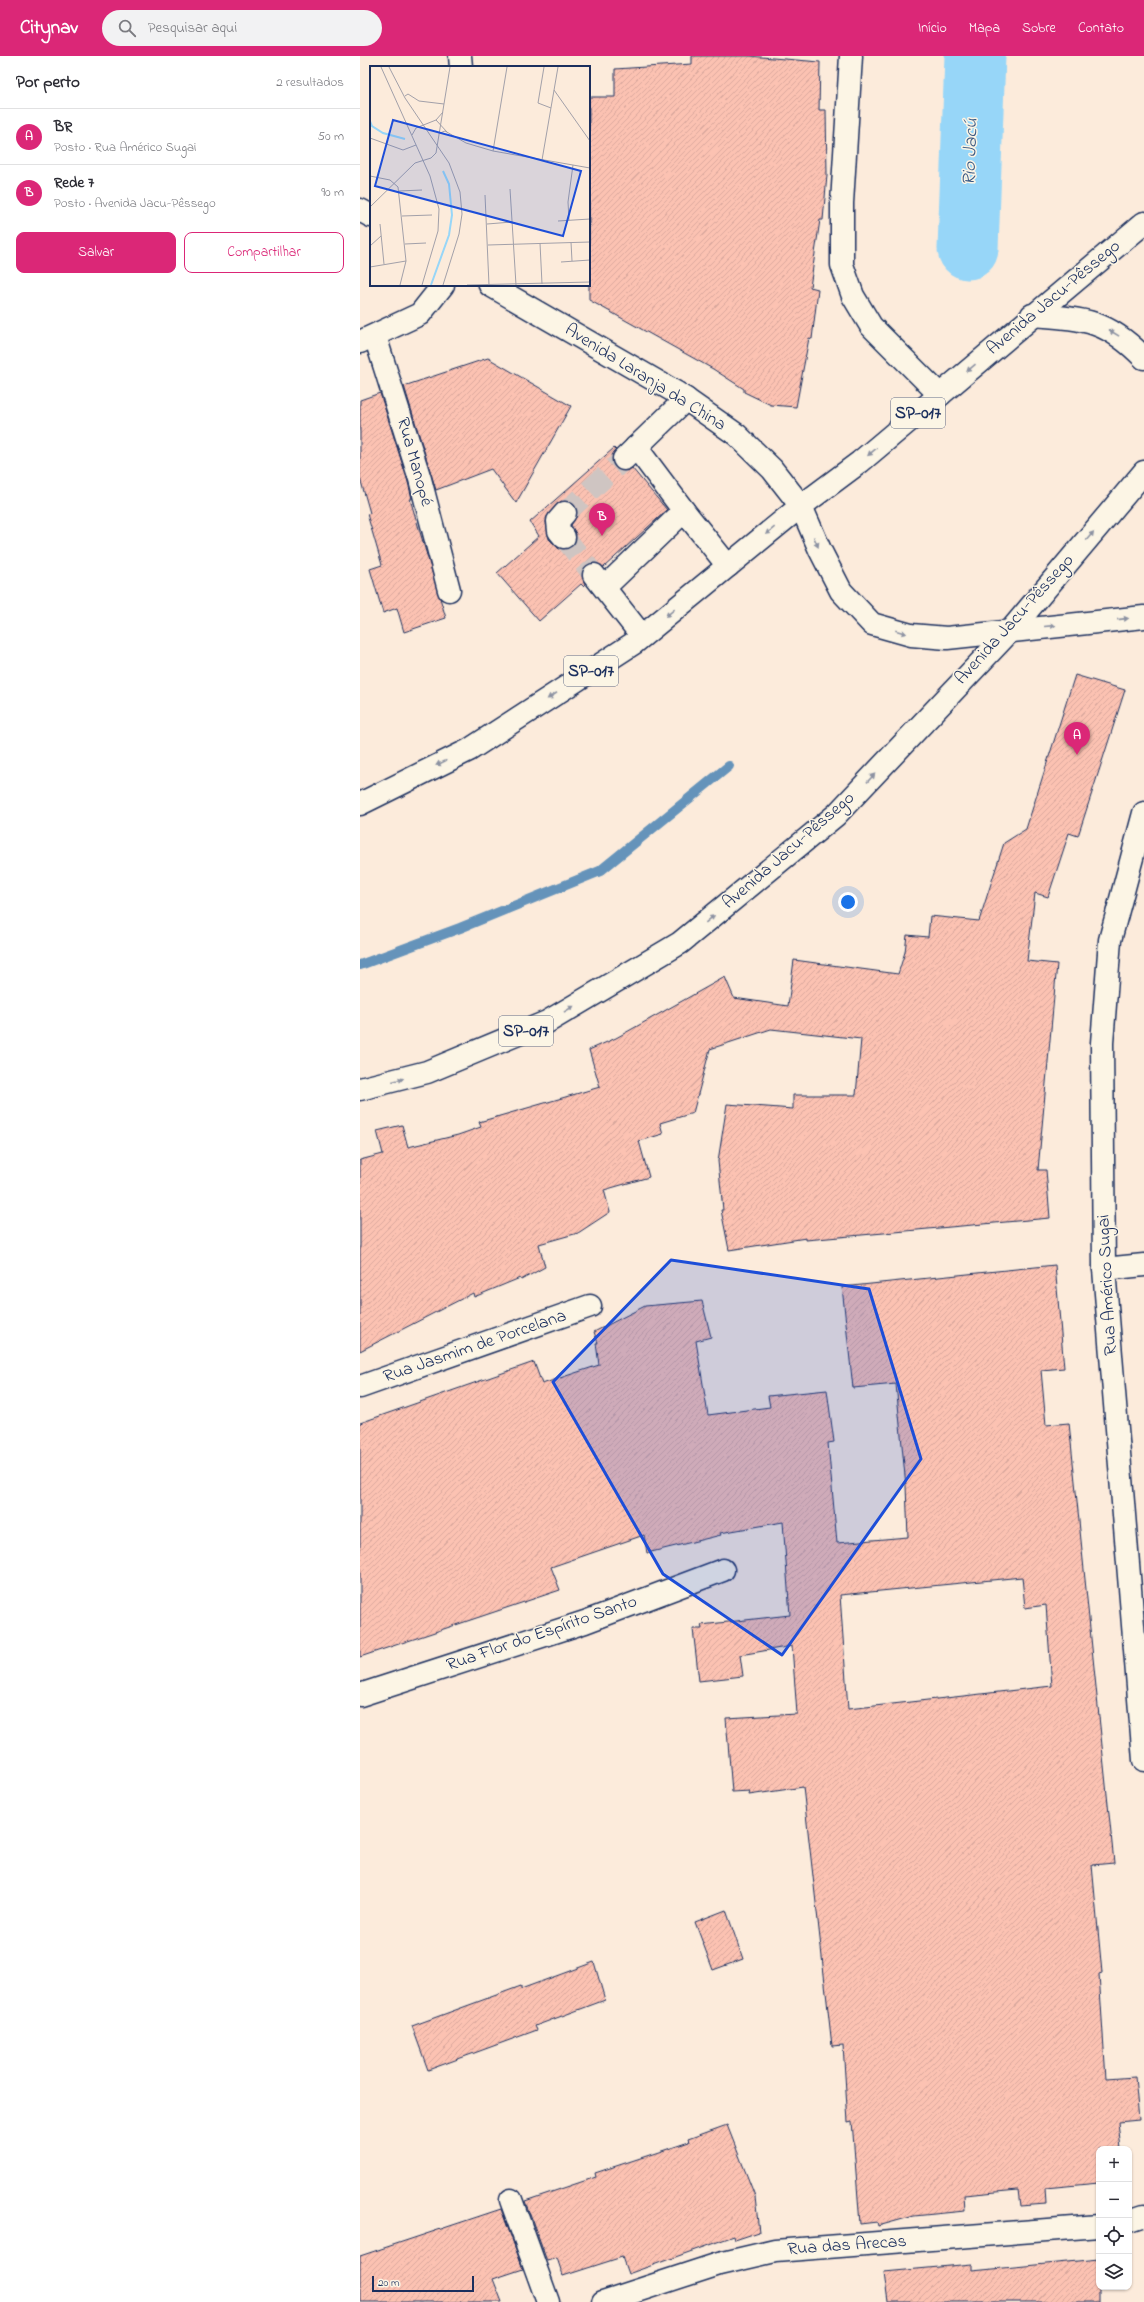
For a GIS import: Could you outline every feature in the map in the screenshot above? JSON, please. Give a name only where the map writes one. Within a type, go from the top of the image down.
[{"type":"main road","points":[[460,56],[461,66]]},
{"type":"main road","points":[[851,56],[842,203],[842,265],[853,296],[871,326],[897,354],[940,395]]},
{"type":"main road","points":[[360,210],[370,215]]},
{"type":"main road","name":"Avenida Jacu-Pêssego","points":[[360,804],[469,750],[642,636],[801,506],[860,462],[1032,315],[1144,223]]},
{"type":"main road","points":[[368,339],[420,314],[442,286]]},
{"type":"main road","name":"Avenida Laranja da China","points":[[492,286],[686,399],[737,435],[772,469],[801,506]]},
{"type":"main road","points":[[1032,315],[1069,318],[1100,324],[1126,340],[1144,358]]},
{"type":"main road","name":"Rua Manopé","points":[[368,339],[420,479],[449,590]]},
{"type":"main road","points":[[686,399],[630,453],[684,511],[728,566]]},
{"type":"main road","name":"Avenida Jacu-Pêssego","points":[[360,1090],[427,1072],[547,1022],[680,943],[836,815],[1011,630],[1144,472]]},
{"type":"main road","points":[[801,506],[820,550],[841,591],[872,624],[911,635],[947,638],[1144,617]]},
{"type":"main road","points":[[642,636],[600,581],[684,511]]},
{"type":"main road","points":[[564,537],[559,531],[558,521],[566,513]]},
{"type":"main road","name":"Rua Américo Sugai","points":[[1144,813],[1110,940],[1104,992],[1102,1043],[1104,1269],[1144,1760]]},
{"type":"main road","points":[[1104,1269],[1144,1265]]},
{"type":"main road","name":"Rua Jasmim de Porcelana","points":[[360,1387],[590,1306]]},
{"type":"main road","name":"Rua Flor do Espírito Santo","points":[[361,1691],[585,1622],[723,1570]]},
{"type":"main road","points":[[511,2200],[548,2302]]},
{"type":"main road","points":[[1132,2220],[1144,2216]]},
{"type":"main road","name":"Rua das Arecas","points":[[603,2302],[719,2264],[775,2251],[1096,2226]]},
{"type":"highlighted area","points":[[671,1260],[869,1289],[921,1459],[782,1655],[663,1574],[553,1382]]},
{"type":"building","points":[[692,56],[749,56],[820,62],[819,110],[826,110],[827,175],[823,220],[820,220],[810,287],[818,289],[812,339],[809,338],[796,407],[771,405],[744,392],[744,389],[713,369],[589,300],[590,97],[615,97],[615,69],[692,64]]},
{"type":"building","points":[[488,358],[571,406],[516,503],[491,469],[436,490],[404,386]]},
{"type":"building","points":[[380,393],[408,482],[412,499],[410,499],[446,618],[404,632],[397,608],[383,613],[370,569],[382,565],[367,514],[370,513],[360,478],[360,400]]},
{"type":"building","points":[[614,448],[616,450],[612,455],[612,462],[615,467],[621,471],[632,468],[667,510],[604,567],[593,563],[586,565],[582,576],[585,584],[583,586],[581,584],[539,621],[497,573],[539,536],[530,522]],"holes":[[[561,501],[573,503],[577,509],[577,516],[571,525],[576,534],[576,541],[572,546],[566,549],[559,549],[549,539],[546,522],[549,513]]]},
{"type":"building","points":[[1075,675],[1125,690],[1078,836],[1069,833],[1048,897],[1035,893],[1027,961],[1057,964],[1038,1170],[1046,1170],[1050,1218],[806,1240],[806,1238],[729,1250],[721,1210],[723,1210],[718,1161],[727,1104],[793,1109],[793,1095],[856,1095],[861,1039],[771,1029],[710,1049],[693,1113],[660,1123],[663,1134],[639,1141],[649,1177],[604,1190],[610,1212],[578,1233],[539,1244],[545,1267],[521,1280],[520,1278],[474,1297],[473,1293],[360,1351],[360,1160],[383,1154],[377,1131],[402,1125],[408,1147],[458,1135],[481,1127],[479,1122],[600,1087],[589,1050],[616,1038],[725,977],[734,998],[788,1006],[794,960],[898,974],[905,952],[907,935],[928,937],[930,916],[979,921],[1004,843],[1026,829]]},
{"type":"building","points":[[1055,1265],[1064,1368],[1041,1370],[1046,1425],[1069,1423],[1114,1863],[1092,1865],[1102,1973],[1099,1974],[1106,2079],[1135,2077],[1139,2120],[1118,2122],[1121,2146],[1096,2146],[1096,2183],[1045,2188],[1046,2204],[1020,2206],[1018,2190],[964,2195],[965,2211],[914,2216],[878,2226],[877,2222],[860,2224],[852,2121],[848,2122],[843,2045],[832,2046],[803,1787],[749,1795],[750,1791],[732,1792],[726,1718],[797,1714],[792,1646],[740,1655],[743,1676],[699,1681],[693,1629],[702,1629],[701,1625],[790,1615],[783,1522],[720,1533],[721,1535],[647,1553],[644,1535],[551,1567],[560,1590],[360,1657],[360,1423],[534,1362],[542,1384],[599,1365],[596,1343],[598,1343],[594,1332],[645,1306],[702,1301],[711,1337],[696,1341],[708,1415],[770,1407],[768,1396],[827,1390],[834,1442],[828,1443],[837,1543],[908,1537],[906,1486],[896,1384],[853,1388],[842,1287]],"holes":[[[1022,1577],[1025,1608],[1046,1605],[1052,1686],[848,1709],[840,1595]]]},
{"type":"building","points":[[726,1910],[743,1959],[713,1970],[695,1922]]},
{"type":"building","points":[[594,1962],[605,2000],[535,2026],[537,2030],[428,2070],[412,2026],[521,1986],[521,1989]]},
{"type":"building","points":[[727,2125],[755,2196],[759,2232],[735,2240],[734,2236],[628,2274],[622,2257],[563,2276],[557,2258],[547,2261],[525,2201],[596,2177],[595,2173],[689,2142],[688,2139]]},
{"type":"building","points":[[501,2209],[523,2269],[493,2279],[502,2302],[360,2302],[360,2256]]},
{"type":"building","points":[[1096,2259],[1096,2290],[1099,2290],[1099,2302],[888,2302],[884,2272],[972,2264],[972,2271]]},
{"type":"waterway","name":"Rio Jacú","points":[[968,249],[975,56]]},
{"type":"waterway","points":[[360,965],[460,928],[600,871],[729,766]]},
{"type":"tunnel","points":[[565,513],[624,459]]},
{"type":"tunnel","points":[[564,537],[594,575]]},
{"type":"place","name":"Rede 7","points":[[602,536]]},
{"type":"place","name":"BR","points":[[1077,755]]}]
